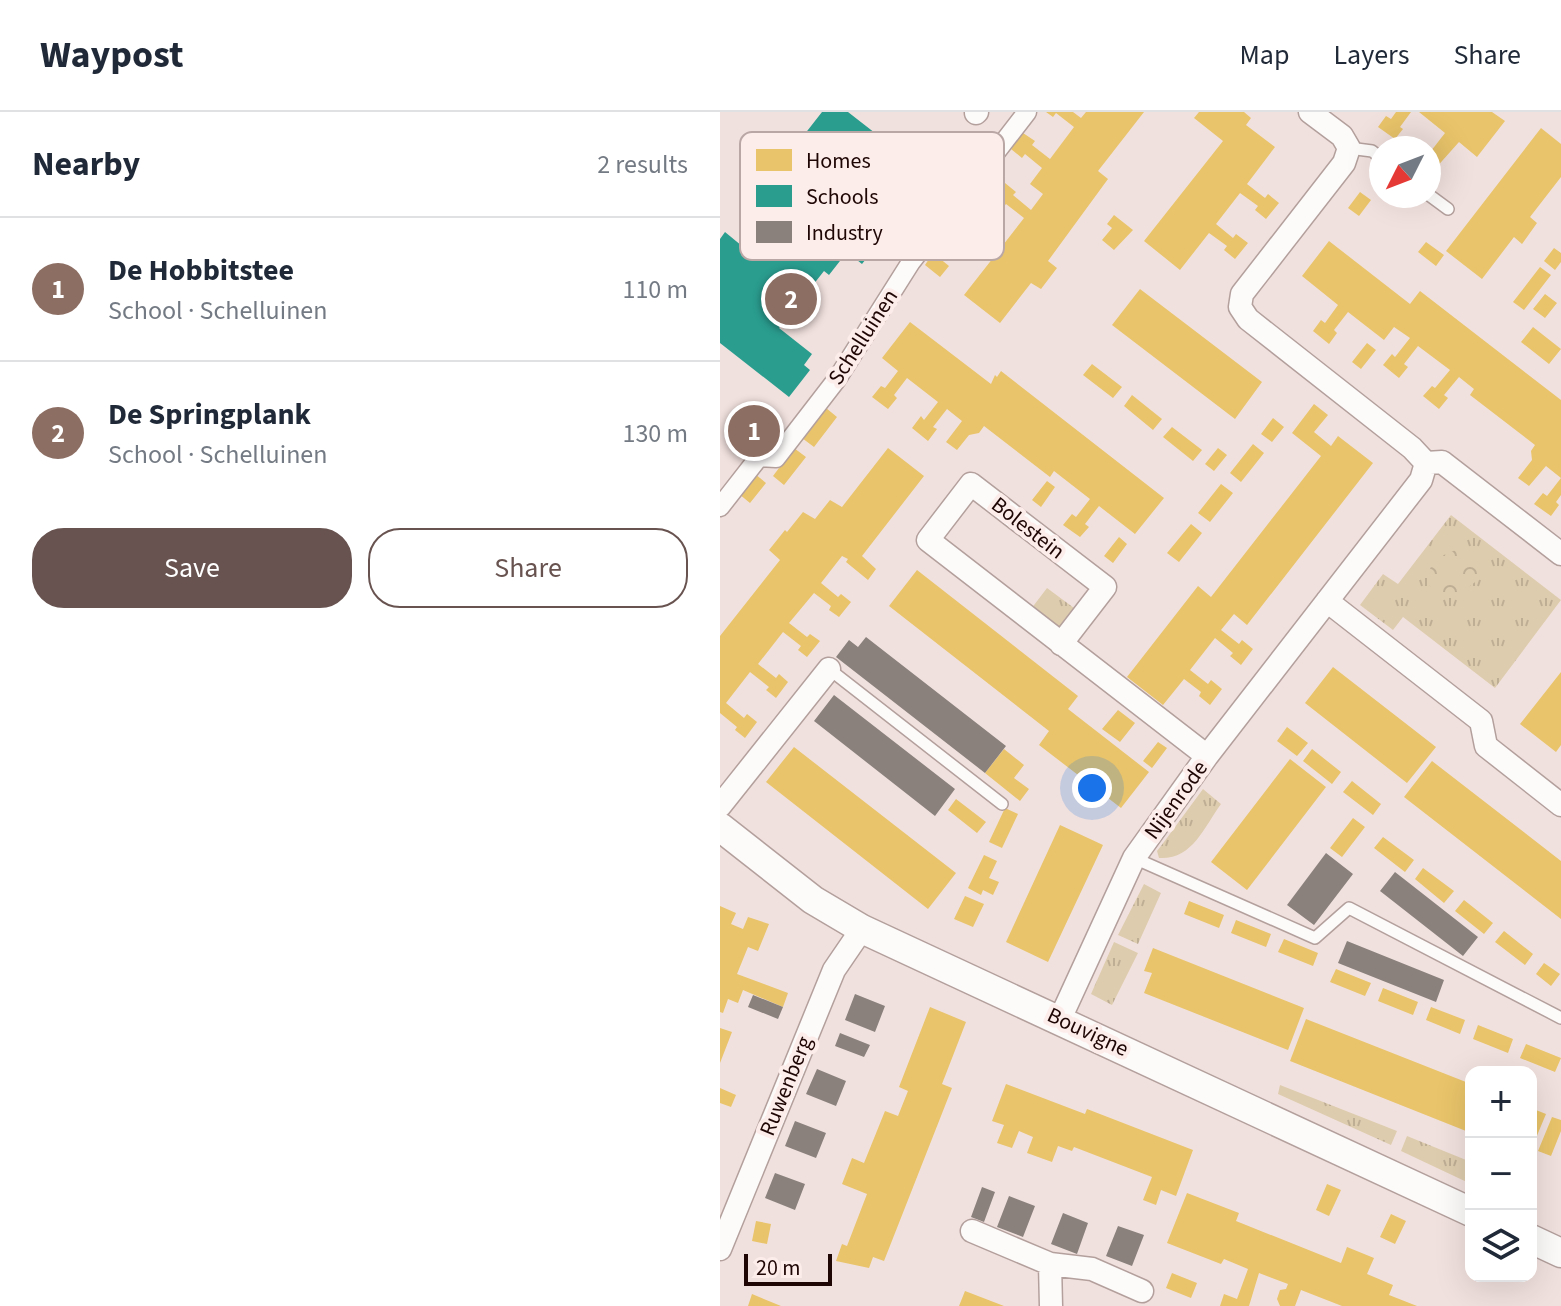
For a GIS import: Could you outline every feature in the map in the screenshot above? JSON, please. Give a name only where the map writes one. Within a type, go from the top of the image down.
[{"type":"street","name":"Schelluinen","points":[[1004,142],[1027,112]]},
{"type":"street","points":[[1310,112],[1342,136],[1349,148],[1344,163],[1242,294],[1240,307],[1248,319],[1412,448],[1426,463],[1442,462],[1561,554]]},
{"type":"street","name":"Schelluinen","points":[[720,507],[759,457],[776,458],[837,379],[913,260]]},
{"type":"street","name":"Nijenrode","points":[[1060,1019],[1134,858],[1207,756],[1421,480],[1426,463]]},
{"type":"street","name":"Bolestein","points":[[1061,644],[1105,587],[971,484],[928,540],[1061,644],[1207,756]]},
{"type":"street","points":[[1327,601],[1481,721],[1486,746],[1561,805]]},
{"type":"street","points":[[720,806],[829,669]]},
{"type":"street","name":"Bouvigne","points":[[720,827],[813,900],[862,929],[1467,1210]]},
{"type":"street","name":"Ruwenberg","points":[[720,1249],[834,970],[862,929]]},
{"type":"street","points":[[972,1231],[1050,1264],[1092,1269],[1142,1291]]},
{"type":"street","points":[[1537,1242],[1561,1253]]},
{"type":"street","points":[[1050,1264],[1051,1306]]},
{"type":"lane","points":[[1349,148],[1369,151]]},
{"type":"lane","points":[[1441,204],[1448,209]]},
{"type":"lane","points":[[829,669],[1002,804]]},
{"type":"lane","points":[[1134,858],[1315,938],[1349,908],[1561,1018]]},
{"type":"green space","points":[[1451,515],[1561,600],[1495,688],[1403,617],[1393,630],[1360,605],[1383,574],[1398,584]]},
{"type":"green space","points":[[1460,549],[1473,554],[1478,579],[1466,589],[1454,593],[1440,592],[1427,584],[1429,570],[1436,560]]},
{"type":"green space","points":[[1047,588],[1074,608],[1058,629],[1031,609]]},
{"type":"green space","points":[[1203,789],[1221,804],[1188,848],[1180,854],[1159,858],[1157,851]]},
{"type":"green space","points":[[1144,884],[1161,893],[1138,944],[1118,935]]},
{"type":"green space","points":[[1114,942],[1138,953],[1112,1005],[1091,994]]},
{"type":"green space","points":[[1280,1085],[1397,1131],[1391,1145],[1278,1094]]},
{"type":"green space","points":[[1407,1136],[1465,1160],[1465,1181],[1401,1151]]},
{"type":"building: Homes","points":[[1046,112],[1073,112],[1081,118],[1086,112],[1144,112],[1098,171],[1108,179],[1048,261],[1057,268],[1041,289],[1031,283],[1000,323],[964,295],[991,260],[1004,260],[1004,244],[1024,218],[1006,204],[1004,207],[1005,183],[1016,192],[1013,195],[1031,210],[1043,194],[1030,184],[1042,168],[1025,154],[1022,158],[1011,149],[1023,133],[1035,141],[1032,145],[1050,159],[1074,127],[1056,113],[1053,117]]},
{"type":"building: Homes","points":[[1199,112],[1244,112],[1251,118],[1246,125],[1275,147],[1247,184],[1265,198],[1268,194],[1279,203],[1266,219],[1255,210],[1258,206],[1240,193],[1216,224],[1233,238],[1236,234],[1248,243],[1235,259],[1224,250],[1227,246],[1209,233],[1180,270],[1144,241],[1223,141],[1194,118]]},
{"type":"building: Homes","points":[[1396,112],[1411,112],[1397,136],[1391,136],[1378,127],[1386,116],[1391,119]]},
{"type":"building: Homes","points":[[1419,112],[1492,112],[1505,121],[1477,157],[1459,142],[1441,162],[1441,138],[1445,133]]},
{"type":"building: Homes","points":[[1541,128],[1561,144],[1561,177],[1530,217],[1537,223],[1522,244],[1514,237],[1482,279],[1446,251]]},
{"type":"building: Homes","points":[[1360,192],[1369,199],[1359,216],[1348,208]]},
{"type":"building: Homes","points":[[1114,215],[1133,230],[1114,250],[1102,240],[1112,228],[1107,224]]},
{"type":"building: Homes","points":[[1329,241],[1410,304],[1420,291],[1561,400],[1561,478],[1546,466],[1529,486],[1518,478],[1532,460],[1531,451],[1535,445],[1470,395],[1474,389],[1459,377],[1444,395],[1448,398],[1439,409],[1423,396],[1432,386],[1435,388],[1450,370],[1418,346],[1404,364],[1408,367],[1399,378],[1383,365],[1392,354],[1395,357],[1410,338],[1394,327],[1384,340],[1348,312],[1334,330],[1337,333],[1329,344],[1313,331],[1321,320],[1325,323],[1338,305],[1302,276]]},
{"type":"building: Homes","points":[[1426,242],[1444,255],[1436,266],[1418,252]]},
{"type":"building: Homes","points":[[1554,248],[1561,253],[1561,262],[1555,270],[1544,261]]},
{"type":"building: Homes","points":[[928,260],[942,260],[949,266],[940,277],[925,265]]},
{"type":"building: Homes","points":[[1540,267],[1551,275],[1524,310],[1513,302]]},
{"type":"building: Homes","points":[[1140,289],[1262,382],[1235,419],[1112,325]]},
{"type":"building: Homes","points":[[1545,294],[1557,303],[1545,318],[1533,309]]},
{"type":"building: Homes","points":[[910,322],[991,384],[1001,371],[1164,498],[1135,534],[1099,506],[1085,524],[1089,527],[1080,537],[1063,525],[1072,514],[1076,517],[1090,499],[1054,471],[1050,477],[984,426],[979,433],[969,435],[957,450],[946,442],[962,421],[947,409],[933,427],[937,429],[928,441],[912,428],[921,416],[924,420],[938,402],[907,378],[888,409],[872,397],[881,386],[885,388],[898,371],[882,358]]},
{"type":"building: Homes","points":[[1533,327],[1561,349],[1549,364],[1521,342]]},
{"type":"building: Homes","points":[[1367,343],[1376,350],[1361,369],[1352,362]]},
{"type":"building: Homes","points":[[1092,364],[1122,387],[1113,398],[1083,375]]},
{"type":"building: Homes","points":[[1132,395],[1162,419],[1153,430],[1124,406]]},
{"type":"building: Homes","points":[[1314,404],[1328,415],[1314,432],[1331,446],[1338,436],[1373,463],[1247,625],[1234,614],[1221,630],[1239,644],[1242,640],[1253,649],[1241,665],[1230,656],[1233,653],[1215,638],[1190,670],[1208,684],[1211,680],[1222,689],[1210,705],[1199,696],[1201,692],[1184,679],[1163,705],[1127,677],[1198,586],[1211,597],[1321,456],[1292,433]]},
{"type":"building: Homes","points":[[826,408],[837,417],[814,447],[802,438]]},
{"type":"building: Homes","points":[[1273,418],[1284,427],[1272,442],[1261,434]]},
{"type":"building: Homes","points":[[1172,427],[1202,450],[1193,461],[1163,437]]},
{"type":"building: Homes","points":[[1253,444],[1264,453],[1241,482],[1230,473]]},
{"type":"building: Homes","points":[[794,448],[806,457],[784,485],[773,476]]},
{"type":"building: Homes","points":[[888,448],[924,476],[862,556],[876,569],[868,580],[842,556],[821,583],[838,597],[841,594],[851,602],[839,617],[814,593],[789,623],[807,637],[810,634],[820,641],[807,657],[798,650],[801,646],[783,632],[758,664],[776,678],[779,674],[788,682],[776,698],[766,690],[769,687],[750,672],[726,703],[744,718],[747,714],[757,722],[745,738],[720,713],[720,636],[780,560],[769,550],[785,530],[787,532],[803,512],[815,519],[830,500],[842,507]]},
{"type":"building: Homes","points":[[1218,448],[1227,455],[1214,471],[1205,464]]},
{"type":"building: Homes","points":[[755,474],[766,483],[750,503],[739,494]]},
{"type":"building: Homes","points":[[1561,478],[1561,495],[1556,502],[1559,505],[1551,516],[1534,504],[1543,493],[1547,496]]},
{"type":"building: Homes","points":[[1047,481],[1055,487],[1041,507],[1032,500]]},
{"type":"building: Homes","points":[[1221,484],[1233,493],[1210,522],[1198,513]]},
{"type":"building: Homes","points":[[1191,524],[1202,533],[1179,562],[1167,553]]},
{"type":"building: Homes","points":[[1119,537],[1127,544],[1113,563],[1104,556]]},
{"type":"building: Homes","points":[[917,570],[1078,696],[1068,709],[1149,772],[1121,808],[1039,745],[1049,731],[889,606]]},
{"type":"building: Homes","points":[[1333,667],[1436,747],[1407,783],[1305,703]]},
{"type":"building: Homes","points":[[1561,672],[1561,745],[1556,752],[1520,724]]},
{"type":"building: Homes","points":[[1118,710],[1135,723],[1120,742],[1102,729]]},
{"type":"building: Homes","points":[[1287,727],[1308,743],[1297,756],[1277,741]]},
{"type":"building: Homes","points":[[1158,742],[1167,748],[1152,768],[1143,761]]},
{"type":"building: Homes","points":[[794,747],[956,873],[928,909],[766,782]]},
{"type":"building: Homes","points":[[1004,749],[1024,765],[1014,778],[1029,789],[1020,801],[985,773]]},
{"type":"building: Homes","points":[[1312,749],[1341,772],[1332,784],[1303,761]]},
{"type":"building: Homes","points":[[1290,759],[1326,787],[1247,890],[1211,862]]},
{"type":"building: Homes","points":[[1432,761],[1561,861],[1561,919],[1404,797]]},
{"type":"building: Homes","points":[[1352,781],[1381,804],[1373,815],[1343,792]]},
{"type":"building: Homes","points":[[956,799],[986,822],[977,833],[948,810]]},
{"type":"building: Homes","points":[[1005,808],[1018,814],[1002,848],[989,842]]},
{"type":"building: Homes","points":[[1353,818],[1365,827],[1342,857],[1330,848]]},
{"type":"building: Homes","points":[[1060,825],[1103,845],[1048,962],[1006,942]]},
{"type":"building: Homes","points":[[1383,837],[1414,860],[1405,872],[1374,848]]},
{"type":"building: Homes","points":[[984,855],[997,861],[989,878],[999,882],[993,895],[983,890],[981,895],[968,888]]},
{"type":"building: Homes","points":[[1423,868],[1454,891],[1444,903],[1415,879]]},
{"type":"building: Homes","points":[[965,896],[984,904],[973,927],[954,919]]},
{"type":"building: Homes","points":[[1464,900],[1493,923],[1484,934],[1455,911]]},
{"type":"building: Homes","points":[[1189,901],[1224,915],[1219,928],[1184,914]]},
{"type":"building: Homes","points":[[720,906],[736,913],[731,924],[743,929],[748,917],[769,924],[758,951],[748,947],[737,974],[788,993],[783,1007],[743,990],[738,1003],[728,999],[723,1013],[720,1012]]},
{"type":"building: Homes","points":[[1236,920],[1271,934],[1266,947],[1231,933]]},
{"type":"building: Homes","points":[[1504,931],[1533,954],[1525,965],[1495,942]]},
{"type":"building: Homes","points":[[1284,939],[1318,953],[1313,966],[1278,952]]},
{"type":"building: Homes","points":[[1153,948],[1304,1008],[1288,1050],[1144,993],[1152,973],[1144,971]]},
{"type":"building: Homes","points":[[1544,963],[1560,974],[1551,986],[1536,974]]},
{"type":"building: Homes","points":[[1336,969],[1371,983],[1365,996],[1330,982]]},
{"type":"building: Homes","points":[[1383,988],[1418,1002],[1413,1015],[1378,1001]]},
{"type":"building: Homes","points":[[930,1007],[966,1022],[942,1084],[952,1088],[884,1261],[873,1257],[869,1268],[836,1261],[842,1244],[847,1246],[867,1194],[842,1184],[852,1158],[864,1163],[885,1111],[898,1116],[908,1091],[899,1087]]},
{"type":"building: Homes","points":[[1431,1007],[1465,1020],[1460,1034],[1426,1020]]},
{"type":"building: Homes","points":[[1306,1019],[1465,1082],[1465,1131],[1290,1061]]},
{"type":"building: Homes","points":[[1478,1025],[1513,1039],[1508,1053],[1473,1039]]},
{"type":"building: Homes","points":[[720,1028],[732,1032],[720,1063]]},
{"type":"building: Homes","points":[[1526,1044],[1561,1058],[1555,1072],[1520,1058]]},
{"type":"building: Homes","points":[[1006,1084],[1085,1114],[1087,1109],[1193,1150],[1176,1196],[1161,1190],[1156,1205],[1143,1200],[1152,1177],[1074,1147],[1072,1151],[1058,1146],[1052,1162],[1027,1153],[1033,1137],[1019,1131],[1012,1148],[997,1143],[1004,1125],[992,1121]]},
{"type":"building: Homes","points":[[720,1088],[736,1095],[731,1107],[720,1103]]},
{"type":"building: Homes","points":[[1537,1110],[1546,1114],[1537,1136]]},
{"type":"building: Homes","points":[[1552,1117],[1561,1120],[1561,1131],[1551,1156],[1538,1151]]},
{"type":"building: Homes","points":[[1327,1184],[1341,1190],[1329,1216],[1316,1210]]},
{"type":"building: Homes","points":[[1187,1193],[1239,1213],[1236,1221],[1341,1263],[1347,1247],[1374,1258],[1367,1274],[1393,1285],[1389,1295],[1417,1306],[1342,1306],[1301,1290],[1295,1306],[1280,1306],[1277,1299],[1280,1290],[1286,1289],[1288,1284],[1259,1273],[1249,1306],[1220,1306],[1224,1294],[1237,1299],[1248,1269],[1224,1259],[1221,1264],[1167,1243]]},
{"type":"building: Homes","points":[[1391,1214],[1406,1221],[1395,1244],[1380,1237]]},
{"type":"building: Homes","points":[[756,1221],[771,1224],[767,1244],[752,1241]]},
{"type":"building: Homes","points":[[1172,1273],[1197,1283],[1191,1298],[1166,1288]]},
{"type":"building: Homes","points":[[965,1291],[1004,1306],[959,1306]]},
{"type":"building: Homes","points":[[752,1294],[781,1306],[748,1306]]},
{"type":"building: Schools","points":[[822,112],[848,112],[874,132],[806,132]]},
{"type":"building: Schools","points":[[725,232],[740,244],[740,260],[841,260],[829,275],[824,271],[779,328],[812,354],[804,365],[810,370],[789,397],[720,343],[720,239]]},
{"type":"building: Industry","points":[[866,637],[1006,746],[985,773],[836,657],[849,640],[858,647]]},
{"type":"building: Industry","points":[[834,695],[955,789],[935,816],[814,721]]},
{"type":"building: Industry","points":[[1326,853],[1353,874],[1314,925],[1287,905]]},
{"type":"building: Industry","points":[[1395,872],[1478,937],[1463,956],[1380,891]]},
{"type":"building: Industry","points":[[1347,941],[1444,980],[1436,1002],[1338,963]]},
{"type":"building: Industry","points":[[855,994],[885,1006],[875,1032],[845,1020]]},
{"type":"building: Industry","points":[[753,995],[783,1007],[778,1019],[748,1007]]},
{"type":"building: Industry","points":[[840,1033],[870,1045],[864,1057],[835,1046]]},
{"type":"building: Industry","points":[[817,1069],[846,1081],[836,1106],[806,1094]]},
{"type":"building: Industry","points":[[795,1121],[826,1133],[816,1158],[785,1146]]},
{"type":"building: Industry","points":[[775,1173],[805,1184],[795,1210],[765,1198]]},
{"type":"building: Industry","points":[[982,1187],[995,1192],[984,1222],[971,1217]]},
{"type":"building: Industry","points":[[1009,1196],[1035,1206],[1023,1237],[997,1227]]},
{"type":"building: Industry","points":[[1063,1213],[1088,1223],[1077,1254],[1051,1244]]},
{"type":"building: Industry","points":[[1118,1226],[1144,1235],[1132,1266],[1106,1256]]},
{"type":"place","name":"De Springplank","points":[[791,299]]},
{"type":"place","name":"De Hobbitstee","points":[[754,431]]}]
